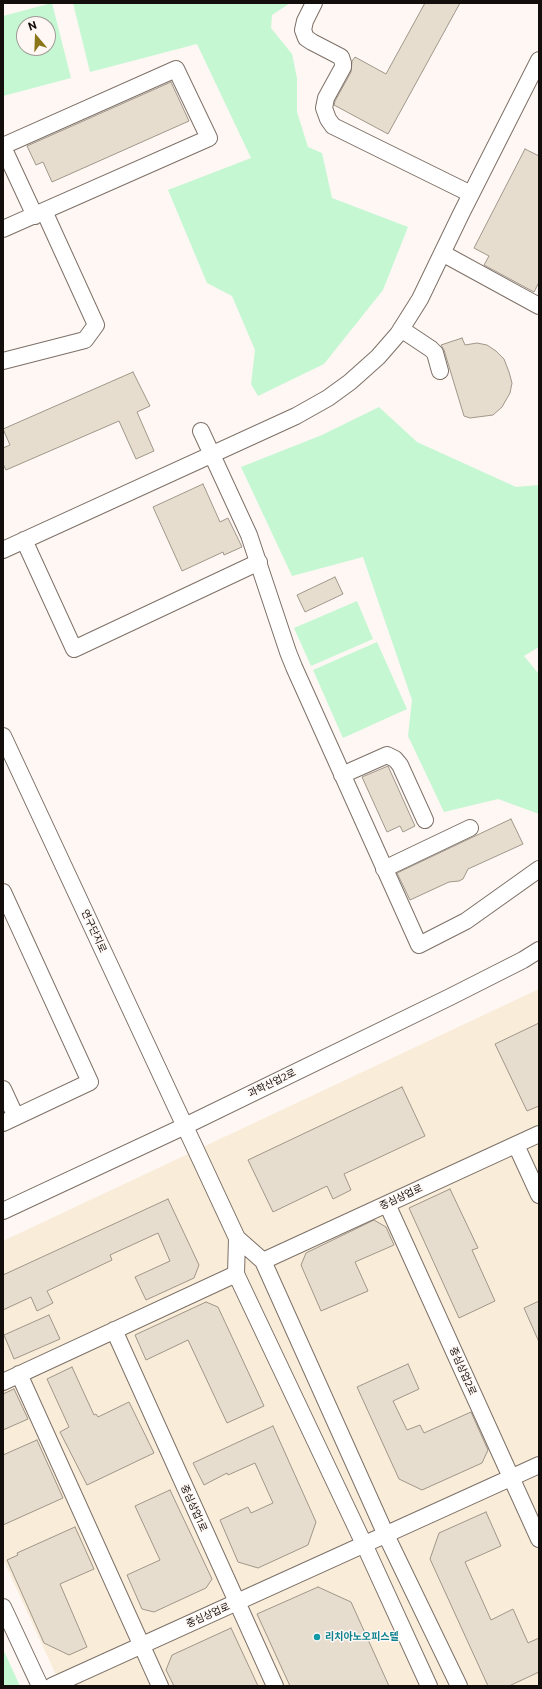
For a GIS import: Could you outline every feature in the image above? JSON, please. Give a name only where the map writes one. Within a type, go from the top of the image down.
[{"type":"street","points":[[314,3],[305,21],[303,30],[312,42],[341,58],[343,63],[343,68],[326,98],[324,108],[328,119],[334,126],[471,194]]},
{"type":"street","points":[[4,546],[24,540],[296,416],[328,398],[350,382],[378,357],[401,329],[420,299],[539,60]]},
{"type":"street","points":[[3,229],[39,214],[209,138],[176,69],[3,147],[39,214],[96,325],[85,340],[3,361]]},
{"type":"street","points":[[442,253],[539,306]]},
{"type":"street","points":[[401,329],[435,353],[440,371]]},
{"type":"street","points":[[201,431],[249,535],[288,652],[419,945],[466,921],[539,869]]},
{"type":"street","points":[[24,540],[74,649],[259,562]]},
{"type":"street","name":"연구단지로","points":[[3,736],[185,1126]]},
{"type":"street","points":[[342,775],[387,755],[395,759],[400,765],[425,820]]},
{"type":"street","points":[[384,869],[470,828]]},
{"type":"street","points":[[3,892],[90,1082],[9,1120],[3,1088]]},
{"type":"street","name":"과학산업2로","points":[[3,1211],[185,1126],[450,998],[539,950]]},
{"type":"street","points":[[185,1126],[237,1238],[263,1261],[386,1534],[459,1686]]},
{"type":"street","name":"중심상업로","points":[[263,1261],[539,1134]]},
{"type":"street","points":[[516,1145],[539,1195]]},
{"type":"street","name":"중심상업2로","points":[[387,1204],[539,1539]]},
{"type":"street","points":[[237,1238],[236,1274],[364,1544],[429,1686]]},
{"type":"street","points":[[3,1382],[236,1274]]},
{"type":"street","name":"중심상업1로","points":[[114,1330],[275,1686]]},
{"type":"street","points":[[19,1374],[160,1686]]},
{"type":"street","name":"중심상업로","points":[[52,1686],[539,1465]]},
{"type":"street","points":[[3,1607],[40,1686]]},
{"type":"shaded area","points":[[539,989],[539,1686],[61,1686],[3,1559],[3,1241]]},
{"type":"green space","points":[[52,3],[55,16],[16,16],[16,56],[56,56],[56,19],[71,78],[3,96],[3,16]]},
{"type":"green space","points":[[73,3],[290,3],[272,15],[271,28],[292,54],[297,78],[297,112],[308,147],[322,153],[332,198],[408,227],[383,290],[324,364],[258,396],[251,384],[255,350],[232,296],[207,283],[168,190],[251,158],[197,44],[90,72]]},
{"type":"green space","points":[[379,407],[417,442],[516,487],[539,485],[539,647],[524,656],[539,674],[539,814],[498,799],[444,812],[408,736],[412,700],[363,557],[292,576],[241,467],[322,435]]},
{"type":"green space","points":[[357,601],[373,639],[311,666],[294,628]]},
{"type":"green space","points":[[377,642],[407,709],[343,738],[313,670]]},
{"type":"green space","points":[[3,1649],[20,1686],[3,1686]]},
{"type":"building","points":[[425,3],[460,3],[388,134],[334,105],[351,72],[352,61],[355,57],[386,74]]},
{"type":"building","points":[[171,82],[189,121],[52,182],[43,162],[36,165],[27,146]]},
{"type":"building","points":[[525,149],[539,156],[539,282],[534,292],[484,265],[489,256],[474,248]]},
{"type":"building","points":[[462,338],[465,345],[477,343],[487,345],[504,359],[512,383],[510,393],[502,407],[493,415],[470,418],[464,416],[444,350],[441,345]]},
{"type":"building","points":[[133,372],[150,406],[137,412],[154,451],[136,459],[119,421],[6,470],[3,464],[3,448],[10,445],[3,429]]},
{"type":"building","points":[[203,484],[220,522],[228,518],[242,547],[224,555],[223,552],[182,571],[153,507]]},
{"type":"building","points":[[335,577],[343,594],[305,612],[297,595]]},
{"type":"building","points":[[388,766],[415,826],[403,832],[400,826],[387,832],[362,777]]},
{"type":"building","points":[[511,819],[523,844],[468,869],[463,879],[459,881],[449,882],[410,900],[397,873]]},
{"type":"building","points":[[539,1023],[539,1106],[527,1111],[495,1044]]},
{"type":"building","points":[[402,1087],[425,1136],[344,1174],[351,1190],[333,1199],[327,1186],[273,1212],[248,1160]]},
{"type":"building","points":[[450,1189],[478,1248],[472,1250],[495,1301],[459,1318],[409,1208]]},
{"type":"building","points":[[168,1199],[199,1265],[194,1278],[146,1300],[135,1277],[170,1261],[158,1233],[110,1255],[112,1260],[47,1291],[53,1303],[37,1311],[31,1297],[3,1310],[3,1275]]},
{"type":"building","points":[[374,1220],[386,1227],[394,1245],[355,1262],[368,1291],[321,1311],[301,1265],[306,1253]]},
{"type":"building","points":[[539,1301],[539,1342],[524,1308]]},
{"type":"building","points":[[206,1302],[218,1307],[264,1406],[227,1423],[188,1340],[146,1360],[135,1335]]},
{"type":"building","points":[[49,1315],[60,1339],[14,1359],[4,1335]]},
{"type":"building","points":[[408,1364],[419,1389],[393,1401],[407,1430],[420,1425],[424,1433],[471,1412],[488,1450],[482,1463],[422,1490],[399,1479],[357,1387]]},
{"type":"building","points":[[72,1367],[94,1415],[96,1414],[98,1417],[129,1402],[154,1453],[87,1485],[60,1432],[69,1427],[47,1379]]},
{"type":"building","points":[[14,1389],[28,1419],[3,1430],[3,1394]]},
{"type":"building","points":[[273,1426],[316,1522],[308,1545],[258,1568],[238,1562],[220,1520],[248,1507],[251,1513],[273,1503],[255,1463],[228,1475],[227,1473],[204,1485],[193,1463]]},
{"type":"building","points":[[37,1440],[63,1498],[3,1525],[3,1455]]},
{"type":"building","points":[[170,1490],[212,1579],[206,1588],[154,1612],[142,1609],[127,1575],[160,1560],[135,1506]]},
{"type":"building","points":[[486,1512],[501,1546],[465,1562],[491,1620],[513,1609],[528,1643],[539,1638],[539,1672],[509,1686],[488,1686],[430,1559],[439,1533]]},
{"type":"building","points":[[75,1527],[94,1569],[60,1584],[87,1647],[69,1655],[44,1643],[7,1560],[18,1555],[17,1553]]},
{"type":"building","name":"리치아노오피스텔","points":[[318,1587],[351,1602],[389,1686],[290,1686],[257,1614]]},
{"type":"building","points":[[231,1628],[258,1686],[174,1686],[166,1670],[172,1655]]},
{"type":"place","name":"리치아노오피스텔","points":[[317,1637]]}]
